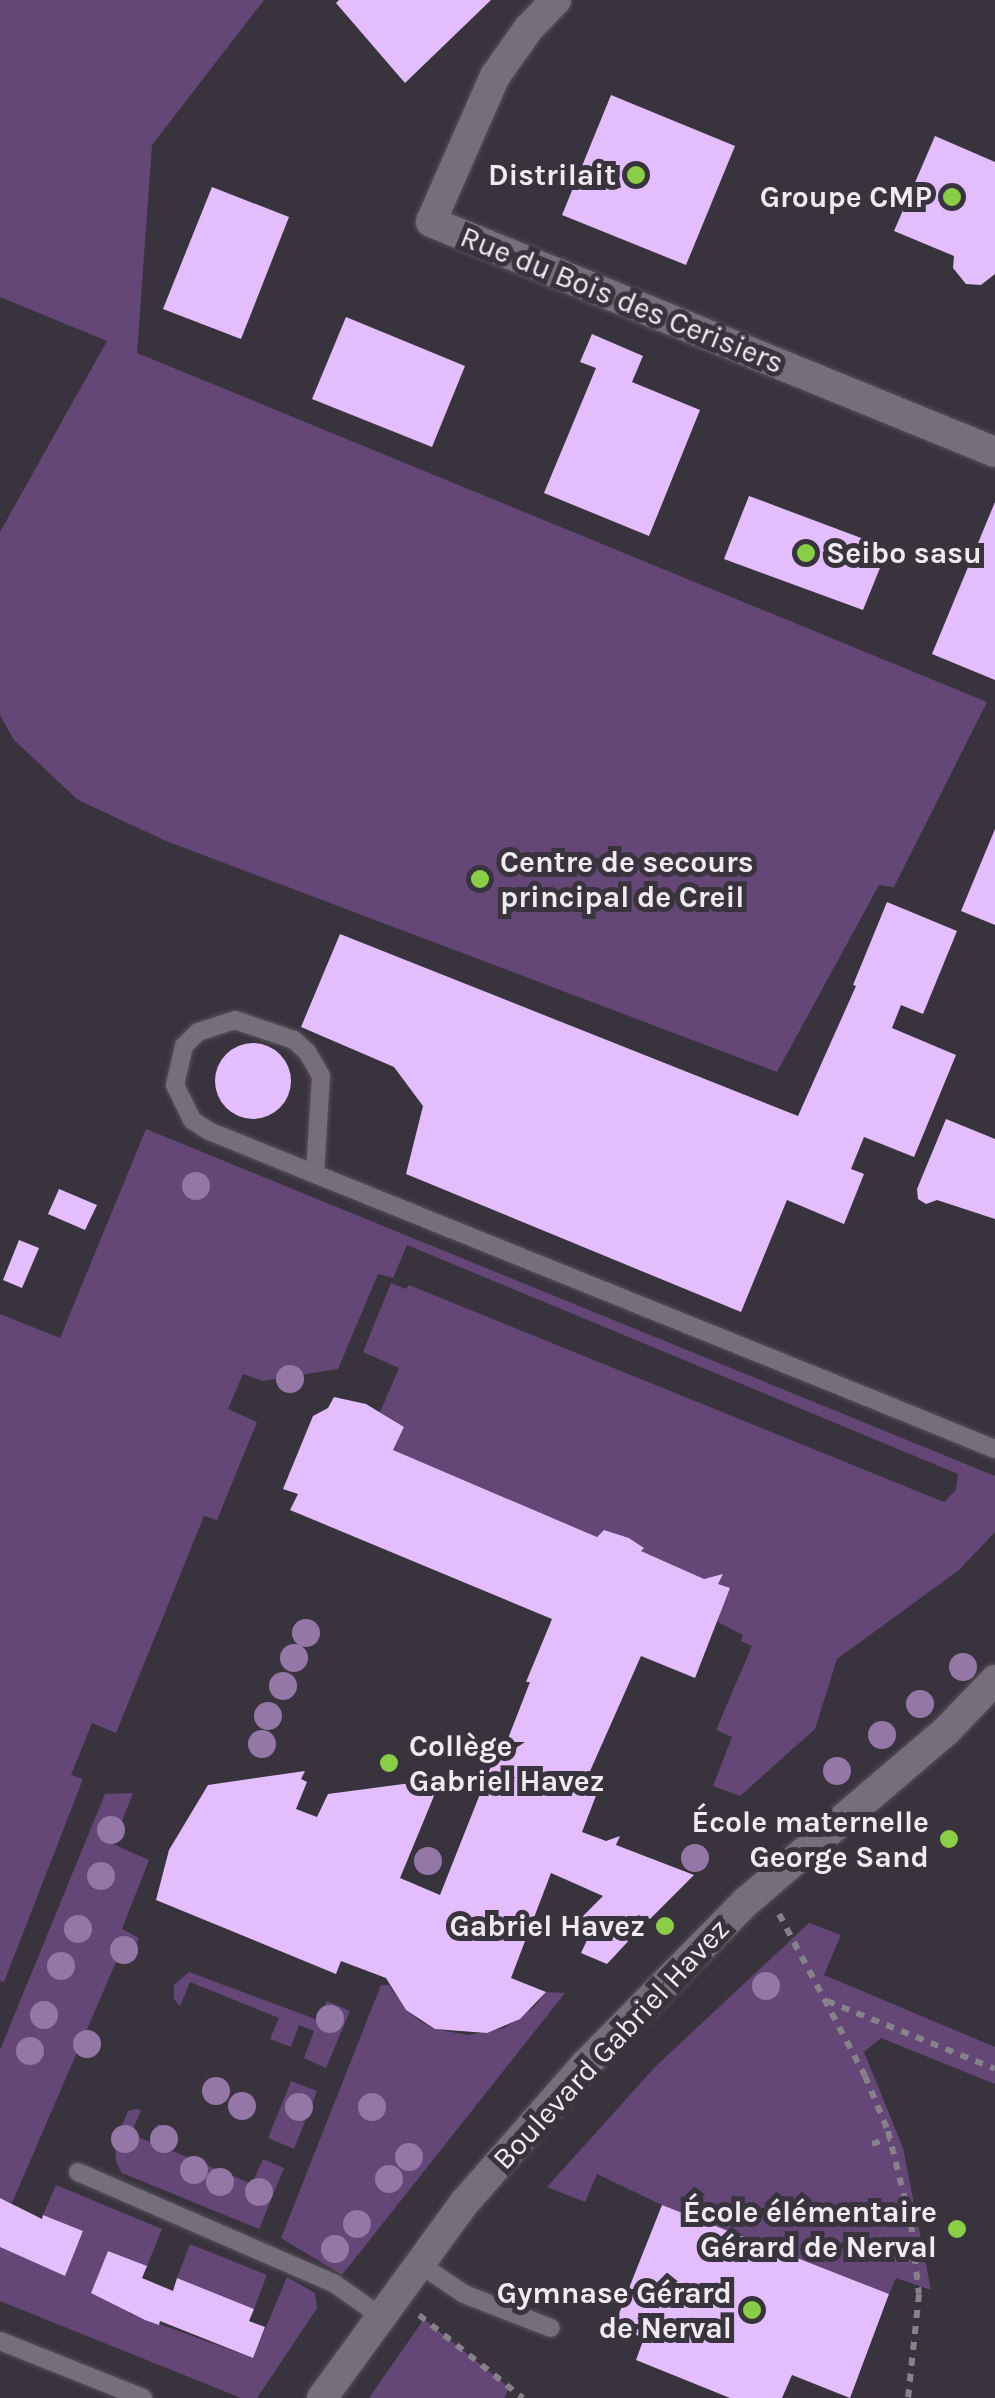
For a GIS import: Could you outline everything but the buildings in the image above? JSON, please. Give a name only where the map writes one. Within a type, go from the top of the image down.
[{"type":"street","name":"Rue du Bois des Cerisiers","points":[[556,0],[530,28],[496,76],[431,222],[995,452]]},
{"type":"street","name":"Boulevard Gabriel Havez","points":[[322,2398],[418,2262],[526,2130],[746,1901],[946,1731],[995,1680]]},
{"type":"street","name":"Boulevard Gabriel Havez","points":[[946,1731],[995,1698]]},
{"type":"lane","points":[[315,1174],[322,1076],[307,1052],[294,1040],[235,1020],[198,1032],[180,1056],[175,1085],[192,1120],[315,1174],[995,1449]]},
{"type":"lane","points":[[78,2172],[386,2306]]},
{"type":"lane","points":[[418,2262],[464,2294],[551,2328]]},
{"type":"lane","points":[[0,2341],[143,2398]]},
{"type":"path","points":[[791,1904],[778,1915],[865,2076],[890,2138],[911,2224],[919,2294],[908,2398]]},
{"type":"path","points":[[826,2001],[995,2069]]},
{"type":"path","points":[[872,2144],[890,2138]]},
{"type":"path","points":[[386,2306],[522,2398]]},
{"type":"shaded area","points":[[0,0],[264,0],[152,145],[137,353],[987,702],[894,887],[879,885],[777,1072],[166,841],[78,800],[14,740],[0,715],[0,532],[107,341],[0,297]]},
{"type":"shaded area","points":[[146,1129],[995,1476],[995,1532],[959,1570],[837,1659],[815,1729],[740,1796],[713,1786],[732,1737],[716,1730],[752,1646],[741,1641],[743,1635],[716,1621],[730,1588],[718,1584],[722,1575],[704,1579],[641,1551],[643,1547],[629,1538],[604,1530],[597,1537],[393,1450],[404,1427],[380,1412],[399,1368],[363,1352],[391,1283],[406,1289],[409,1285],[944,1502],[956,1490],[958,1474],[407,1245],[393,1278],[378,1274],[338,1369],[263,1381],[243,1374],[228,1409],[257,1422],[217,1520],[204,1516],[116,1733],[92,1723],[71,1775],[83,1779],[4,1982],[0,1981],[0,1314],[60,1338]]},
{"type":"shaded area","points":[[133,1793],[113,1844],[149,1860],[122,1929],[139,1938],[126,1964],[116,1962],[12,2203],[0,2198],[0,2050],[105,1794]]},
{"type":"shaded area","points":[[809,1923],[841,1935],[824,1975],[995,2047],[995,2084],[881,2038],[864,2052],[903,2148],[931,2290],[896,2278],[889,2294],[662,2205],[597,2174],[585,2202],[547,2187],[656,2066]]},
{"type":"shaded area","points":[[189,1972],[318,2020],[327,2001],[350,2011],[326,2068],[304,2058],[314,2031],[299,2025],[291,2047],[270,2039],[279,2018],[190,1982],[180,2006],[174,1999],[174,1985]]},
{"type":"shaded area","points":[[381,1985],[389,1985],[406,2010],[420,2021],[435,2029],[468,2035],[504,2028],[534,2007],[546,1992],[565,1993],[342,2275],[281,2238]]},
{"type":"shaded area","points":[[291,2081],[317,2091],[294,2149],[268,2138]]},
{"type":"shaded area","points":[[141,2110],[131,2134],[150,2142],[158,2124],[177,2132],[170,2150],[252,2184],[263,2159],[284,2168],[259,2229],[122,2173],[116,2162],[115,2143],[128,2111]]},
{"type":"shaded area","points":[[56,2185],[162,2229],[147,2266],[108,2251],[91,2293],[130,2309],[129,2313],[253,2358],[287,2277],[315,2293],[317,2308],[257,2398],[241,2398],[0,2301],[0,2247],[65,2276],[83,2231],[43,2215]]},
{"type":"shaded area","points":[[190,2244],[267,2275],[254,2309],[177,2278]]},
{"type":"shaded area","points":[[424,2319],[510,2388],[504,2398],[369,2398]]},
{"type":"place","name":"Distrilait","points":[[636,175]]},
{"type":"place","name":"Groupe CMP","points":[[952,197]]},
{"type":"place","name":"Seibo sasu","points":[[806,553]]},
{"type":"place","name":"Centre de secours principal de Creil","points":[[480,879]]},
{"type":"place","name":"Collège Gabriel Havez","points":[[389,1763]]},
{"type":"place","name":"École maternelle George Sand","points":[[949,1839]]},
{"type":"place","name":"Gabriel Havez","points":[[665,1926]]},
{"type":"place","name":"École élémentaire Gérard de Nerval","points":[[957,2229]]},
{"type":"place","name":"Gymnase Gérard de Nerval","points":[[752,2310]]}]
